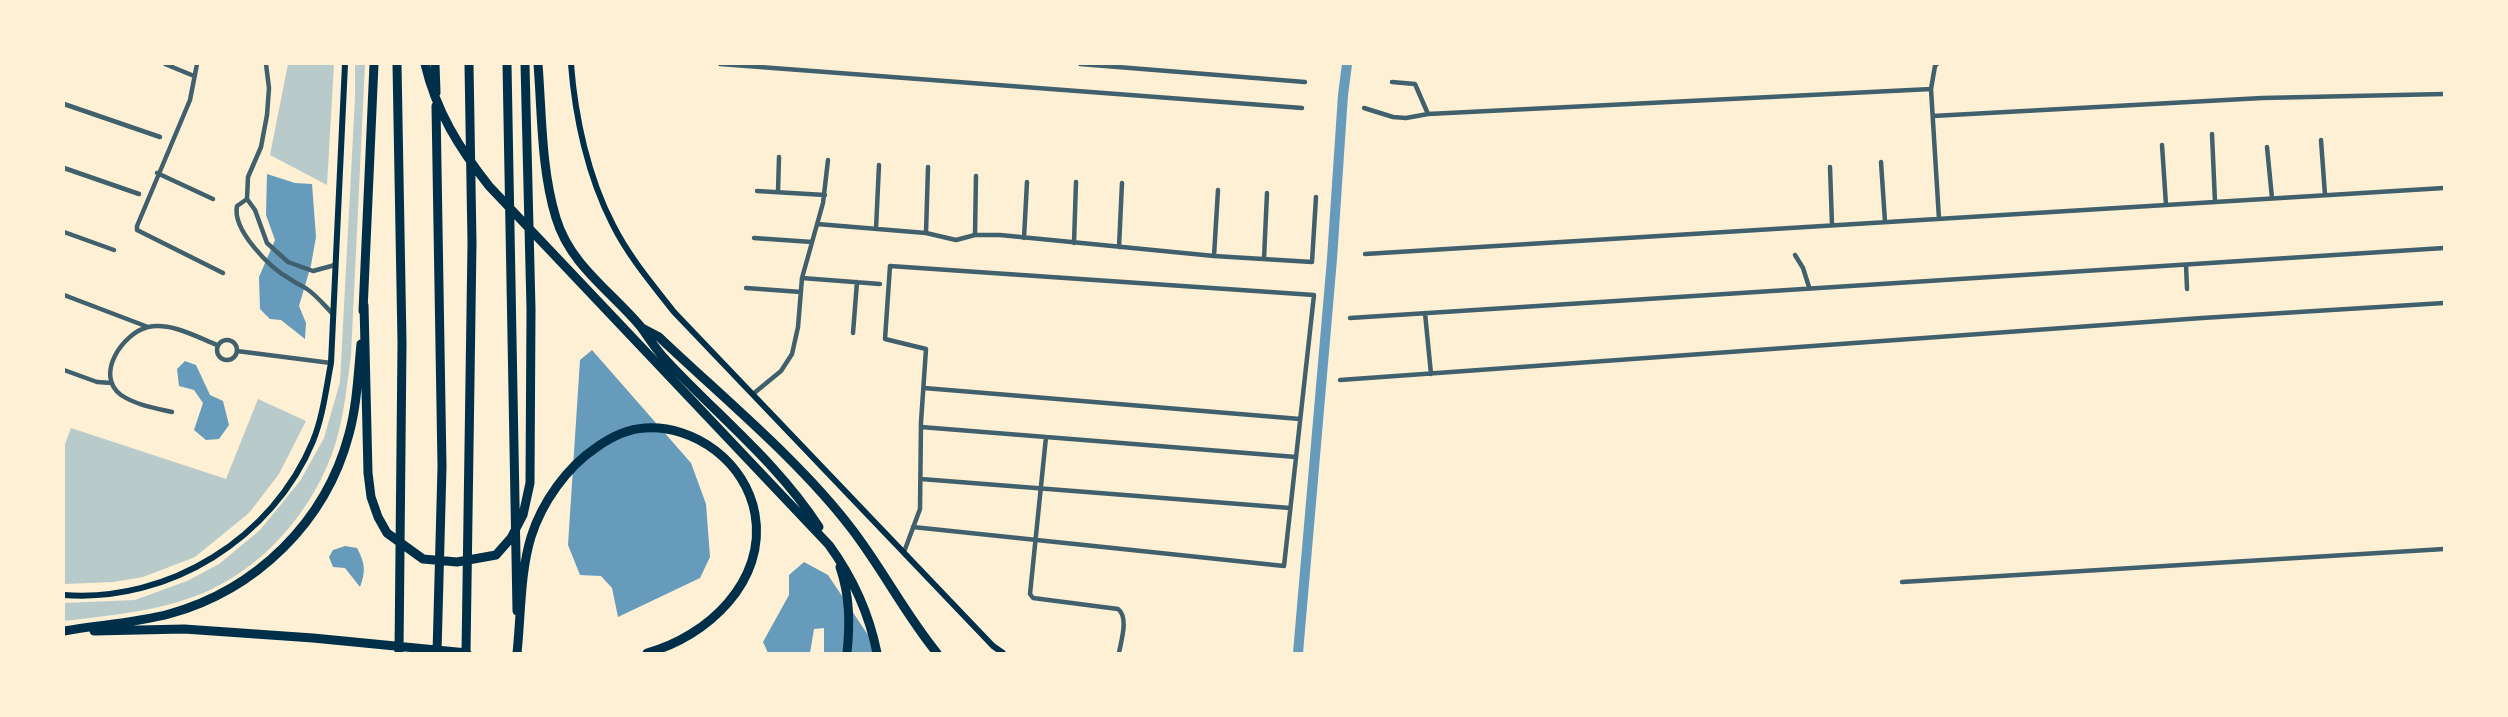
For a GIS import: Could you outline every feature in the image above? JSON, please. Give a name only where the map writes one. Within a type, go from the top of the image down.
[{"type":"highway","points":[[64,631],[168,614],[228,591],[271,561],[299,531],[322,498],[338,468],[349,435],[355,402],[364,305],[374,64]]},
{"type":"highway","points":[[397,64],[402,343],[399,653]]},
{"type":"highway","points":[[425,64],[433,92],[449,131],[489,186],[829,545],[842,563],[862,602],[868,617],[877,653]]},
{"type":"highway","points":[[435,64],[442,467],[438,653]]},
{"type":"highway","points":[[64,631],[184,629],[313,638],[466,653],[472,231],[469,64]]},
{"type":"highway","points":[[507,64],[517,653]]},
{"type":"highway","points":[[364,305],[368,473],[371,497],[378,517],[387,533],[423,559],[457,562],[496,554],[511,538],[523,515],[530,483],[531,308],[525,64]]},
{"type":"highway","points":[[538,64],[547,169],[555,217],[564,238],[577,258],[594,280],[642,328],[659,338],[813,484],[851,528],[921,633],[937,653]]},
{"type":"highway","points":[[642,328],[648,340],[668,362],[763,456],[800,499],[825,538],[841,569],[848,596],[850,629],[847,653]]},
{"type":"highway","points":[[517,653],[531,537],[547,501],[578,459],[614,436],[644,428],[663,428],[685,434],[707,444],[724,457],[741,478],[750,495],[755,515],[754,551],[741,586],[730,601],[697,632],[679,642],[647,653]]},
{"type":"main road","points":[[64,595],[144,588],[170,580],[231,546],[259,521],[296,475],[313,441],[323,410],[331,363],[345,64]]},
{"type":"main road","points":[[571,64],[573,88],[591,172],[613,225],[641,270],[674,312],[1003,653]]},
{"type":"street","points":[[165,64],[194,76]]},
{"type":"street","points":[[197,64],[190,100],[157,173],[137,230],[223,273]]},
{"type":"street","points":[[266,64],[269,88],[268,115],[261,147],[248,177],[247,199],[255,210],[261,230],[270,247],[288,262],[312,271],[335,265]]},
{"type":"street","points":[[720,64],[1302,108]]},
{"type":"street","points":[[1080,64],[1305,82]]},
{"type":"street","points":[[1167,64],[1167,71]]},
{"type":"street","points":[[1938,64],[1935,66],[1931,90],[1939,219]]},
{"type":"street","points":[[1392,82],[1415,84],[1428,114]]},
{"type":"street","points":[[1364,108],[1400,118],[1428,114],[1931,90]]},
{"type":"street","points":[[1933,116],[2262,98],[2444,94]]},
{"type":"street","points":[[64,104],[160,137]]},
{"type":"street","points":[[2212,134],[2215,202]]},
{"type":"street","points":[[2320,140],[2325,195]]},
{"type":"street","points":[[2162,145],[2166,205]]},
{"type":"street","points":[[2267,147],[2272,198]]},
{"type":"street","points":[[778,192],[780,157]]},
{"type":"street","points":[[753,394],[781,371],[792,354],[798,327],[802,278],[824,194],[828,160]]},
{"type":"street","points":[[1881,162],[1885,222]]},
{"type":"street","points":[[876,229],[879,165]]},
{"type":"street","points":[[926,233],[928,167]]},
{"type":"street","points":[[1830,167],[1832,225]]},
{"type":"street","points":[[64,168],[139,194]]},
{"type":"street","points":[[157,173],[213,199]]},
{"type":"street","points":[[975,235],[976,176]]},
{"type":"street","points":[[1024,238],[1027,182]]},
{"type":"street","points":[[1074,243],[1076,182]]},
{"type":"street","points":[[1119,247],[1122,183]]},
{"type":"street","points":[[1365,254],[2444,188]]},
{"type":"street","points":[[1214,256],[1218,190]]},
{"type":"street","points":[[757,191],[824,194]]},
{"type":"street","points":[[1264,259],[1266,193]]},
{"type":"street","points":[[817,224],[926,233],[956,240],[975,235],[1024,238],[1214,256],[1312,262],[1316,197]]},
{"type":"street","points":[[247,199],[238,206],[237,217],[264,259],[288,279],[308,289],[332,313]]},
{"type":"street","points":[[64,232],[114,250]]},
{"type":"street","points":[[754,238],[812,242]]},
{"type":"street","points":[[1350,318],[1809,287],[2444,248]]},
{"type":"street","points":[[1795,255],[1804,268],[1809,287]]},
{"type":"street","points":[[2186,265],[2187,289]]},
{"type":"street","points":[[904,552],[913,527],[920,509],[921,427],[926,349],[885,339],[890,266],[1314,295],[1284,566],[913,527]]},
{"type":"street","points":[[802,278],[880,284]]},
{"type":"street","points":[[853,333],[857,282]]},
{"type":"street","points":[[746,288],[801,292]]},
{"type":"street","points":[[64,295],[148,327],[172,328],[217,345]]},
{"type":"street","points":[[1340,380],[2202,318],[2444,303]]},
{"type":"street","points":[[1425,313],[1431,374]]},
{"type":"street","points":[[148,327],[134,334],[119,349],[112,367],[112,383],[121,394],[139,403],[172,412]]},
{"type":"street","points":[[222,340],[230,340],[235,344],[237,350],[235,357],[226,360],[218,355],[217,345],[222,340]]},
{"type":"street","points":[[237,350],[331,363]]},
{"type":"street","points":[[64,370],[97,382],[112,383]]},
{"type":"street","points":[[924,388],[1300,419]]},
{"type":"street","points":[[921,427],[1296,457]]},
{"type":"street","points":[[1046,437],[1030,594],[1033,598],[1118,609],[1122,612],[1124,619],[1119,653]]},
{"type":"street","points":[[921,479],[1290,508]]},
{"type":"street","points":[[1902,582],[2444,549]]},
{"type":"shaded area","points":[[288,64],[334,64],[327,185],[270,155]]},
{"type":"shaded area","points":[[355,64],[365,64],[351,355],[341,423],[327,467],[316,489],[303,510],[271,547],[253,564],[233,578],[212,589],[158,607],[64,621],[64,603],[135,600],[187,581],[219,564],[260,530],[300,481],[324,438],[340,382],[355,98]]},
{"type":"shaded area","points":[[258,399],[306,421],[279,474],[249,513],[195,557],[143,577],[113,582],[64,584],[64,447],[71,428],[226,479]]},
{"type":"water","points":[[267,174],[295,183],[312,184],[316,237],[311,265],[299,306],[306,323],[305,339],[281,320],[270,319],[260,309],[259,277],[275,240],[266,215]]},
{"type":"water","points":[[592,350],[691,463],[706,504],[710,557],[700,578],[618,617],[612,588],[601,576],[580,575],[568,545],[580,360]]},
{"type":"water","points":[[185,361],[196,365],[210,395],[223,401],[229,425],[219,439],[206,440],[194,430],[203,403],[194,390],[179,386],[177,369]]},
{"type":"water","points":[[345,546],[357,548],[362,558],[364,572],[360,587],[345,568],[333,567],[329,557],[333,550]]},
{"type":"water","points":[[804,562],[828,575],[880,653],[824,653],[824,628],[814,629],[810,653],[768,653],[763,642],[789,595],[789,575]]},
{"type":"waterway","points":[[1298,653],[1347,64]]}]
